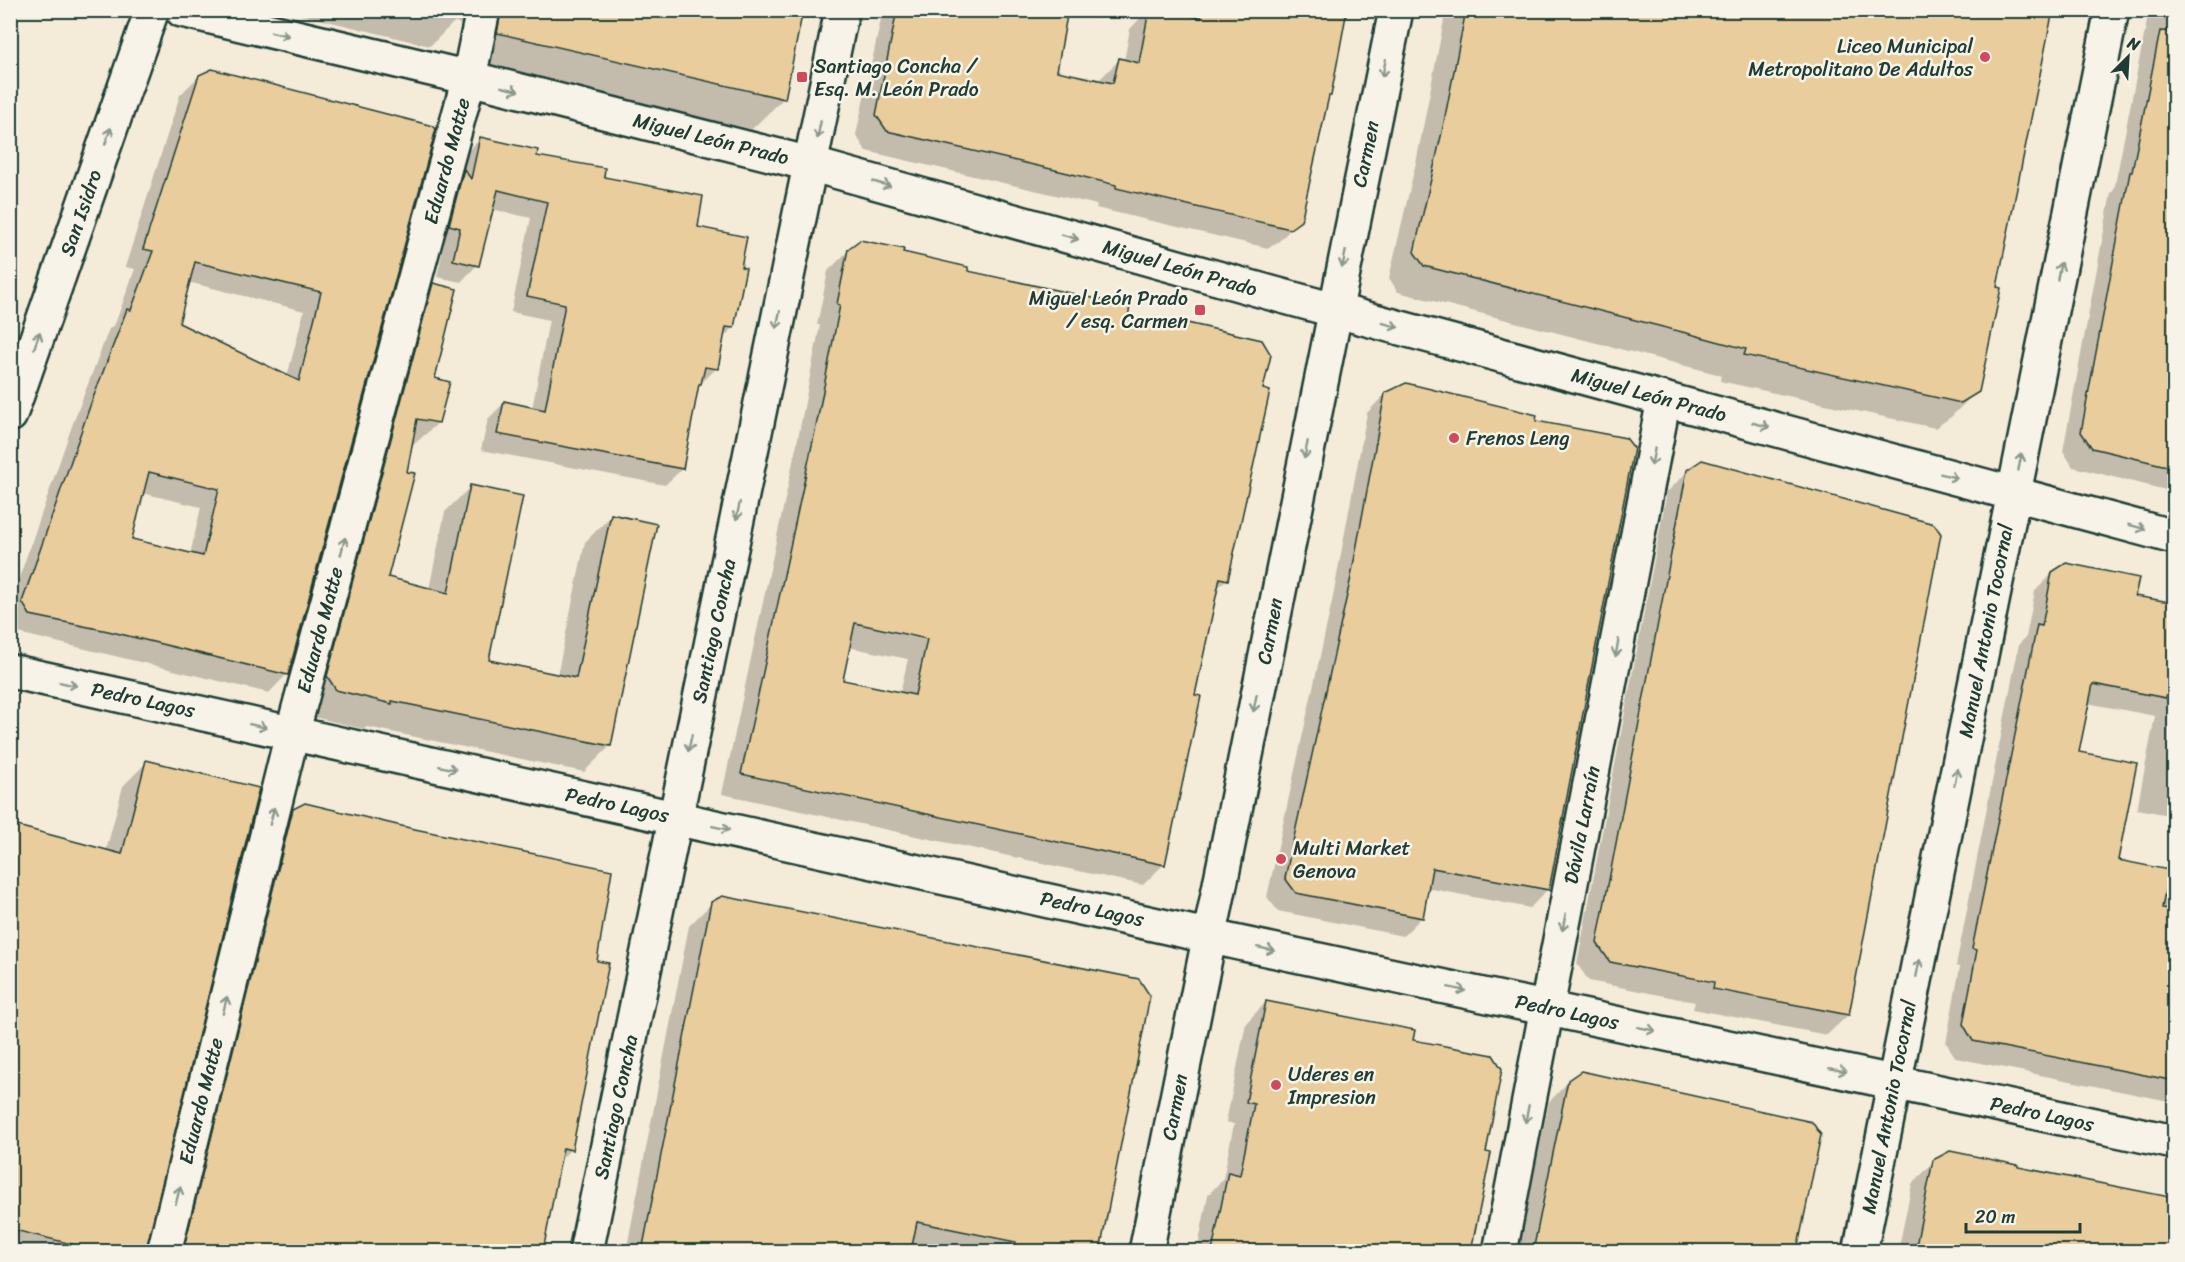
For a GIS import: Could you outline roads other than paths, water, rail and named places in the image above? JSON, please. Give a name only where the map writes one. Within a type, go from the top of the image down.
[{"type":"street","name":"San Isidro","points":[[10,415],[152,10]]},
{"type":"street","name":"Miguel León Prado","points":[[182,10],[469,78],[810,164],[1334,310],[2175,537]]},
{"type":"street","name":"Eduardo Matte","points":[[164,1251],[292,734],[469,78],[483,10]]},
{"type":"street","name":"Santiago Concha","points":[[586,1251],[842,10]]},
{"type":"street","name":"Carmen","points":[[1146,1251],[1396,10]]},
{"type":"street","name":"Manuel Antonio Tocornal","points":[[1860,1251],[2112,10]]},
{"type":"street","name":"Dávila Larraín","points":[[1500,1251],[1664,399]]},
{"type":"street","name":"Pedro Lagos","points":[[10,671],[1209,935],[2175,1142]]},
{"type":"place","name":"Liceo Municipal Metropolitano De Adultos","points":[[1985,57]]},
{"type":"place","name":"Santiago Concha / Esq. M. León Prado","points":[[802,77]]},
{"type":"place","name":"Miguel León Prado / esq. Carmen","points":[[1200,310]]},
{"type":"place","name":"Frenos Leng","points":[[1454,438]]},
{"type":"place","name":"Multi Market Genova","points":[[1281,859]]},
{"type":"place","name":"Uderes en Impresion","points":[[1276,1085]]}]
